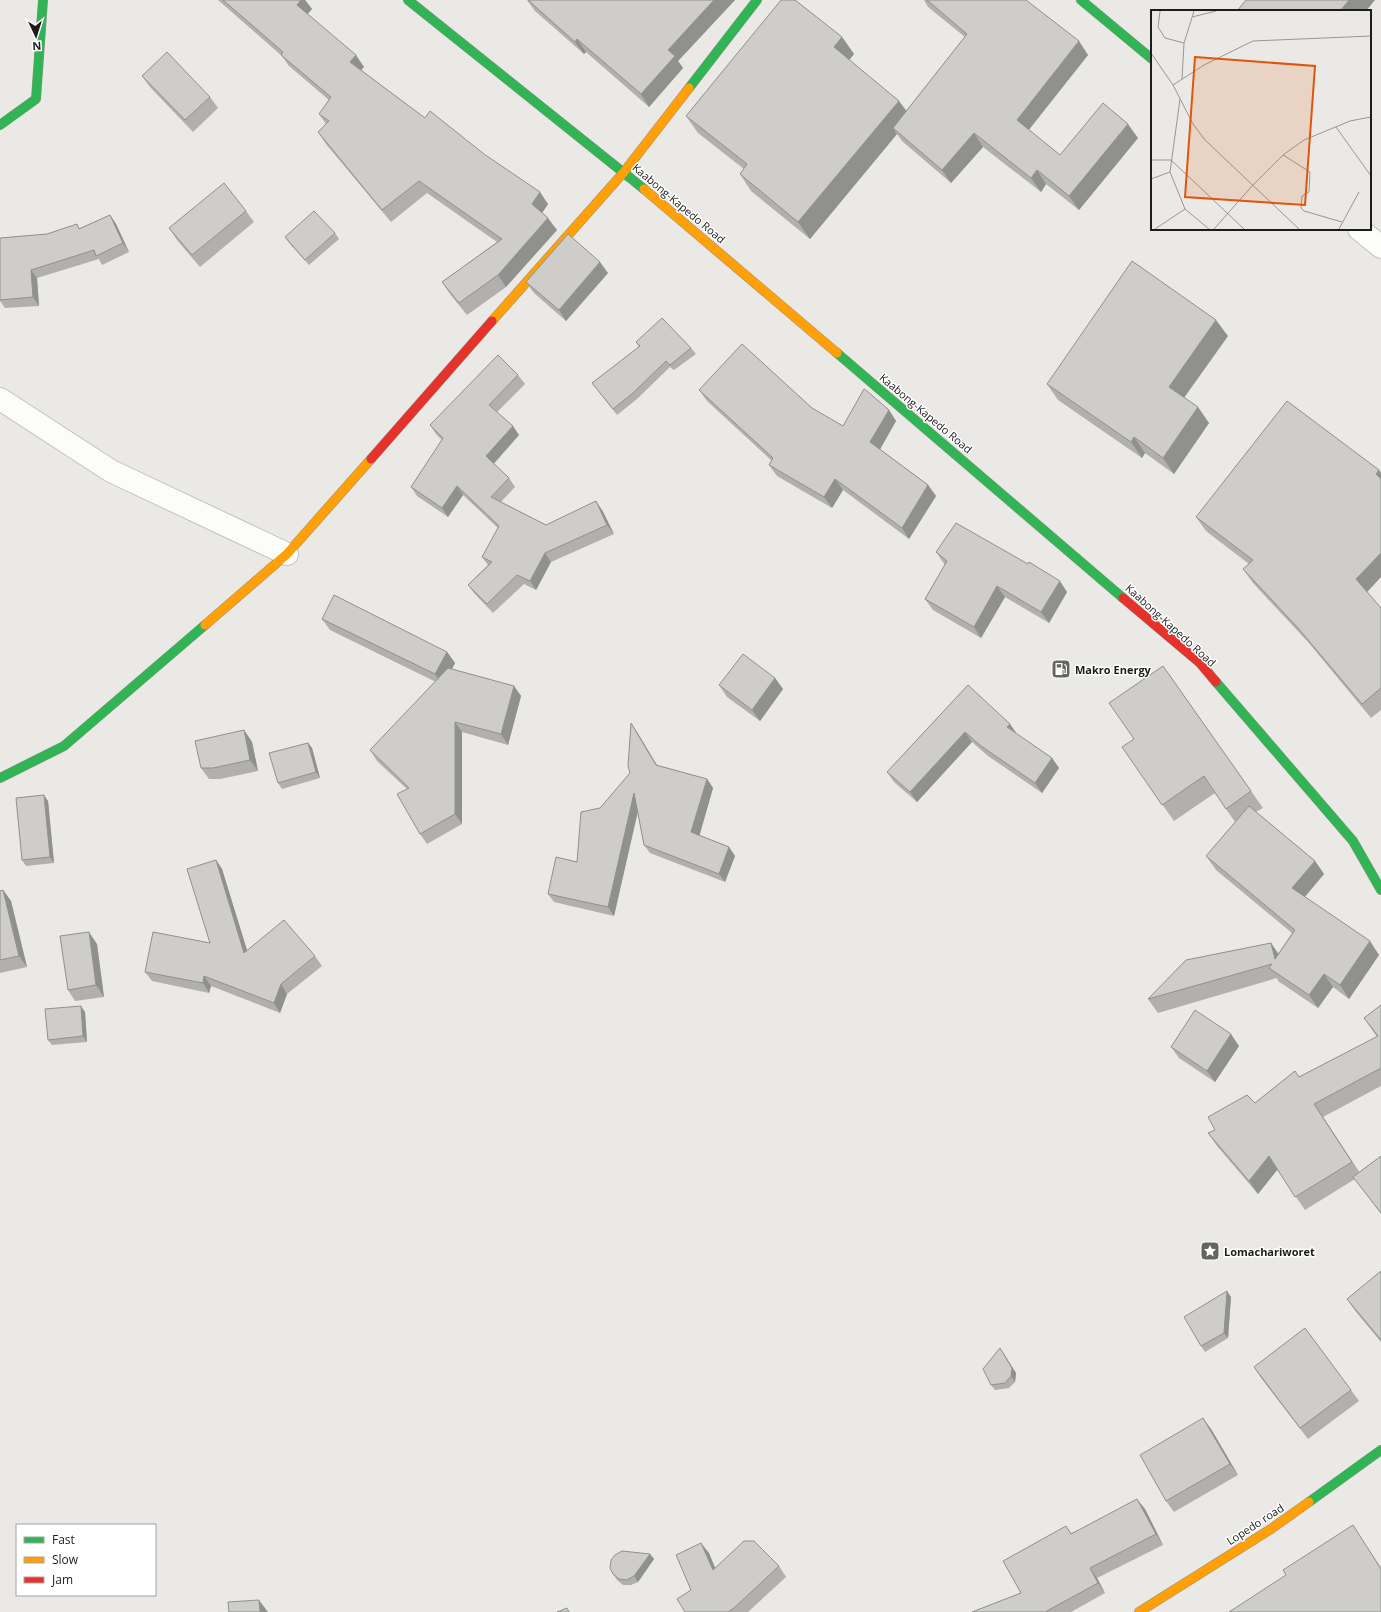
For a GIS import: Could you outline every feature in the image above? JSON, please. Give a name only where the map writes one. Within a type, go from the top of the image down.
[{"type":"street","points":[[0,125],[36,99],[43,0]]},
{"type":"street","name":"Kaabong-Kapedo Road","points":[[408,0],[624,172],[1200,662],[1353,841],[1381,890]]},
{"type":"street","points":[[0,778],[64,746],[287,554],[624,172],[757,0]]},
{"type":"street","points":[[1081,0],[1151,58]]},
{"type":"street","points":[[1360,230],[1381,247]]},
{"type":"street","points":[[0,399],[111,471],[287,554]]},
{"type":"street","name":"Lopedo road","points":[[1139,1612],[1271,1529],[1381,1450]]},
{"type":"building","points":[[223,0],[301,0],[297,5],[356,55],[350,62],[425,118],[430,111],[484,154],[540,192],[532,204],[548,218],[498,275],[459,303],[442,282],[502,239],[419,181],[382,210],[318,132],[329,121],[319,114],[331,97],[281,55],[283,52]]},
{"type":"building","points":[[528,0],[714,0],[668,50],[675,56],[641,94],[577,39],[575,42]]},
{"type":"building","points":[[781,0],[795,0],[842,37],[834,47],[899,101],[798,222],[740,174],[747,164],[686,116]]},
{"type":"building","points":[[927,0],[1026,0],[1079,41],[1017,120],[1060,155],[1103,103],[1128,124],[1069,196],[1037,170],[1031,178],[974,133],[942,170],[893,128],[967,34]]},
{"type":"building","points":[[1246,0],[1349,0],[1341,10],[1238,10]]},
{"type":"building","points":[[167,52],[210,97],[185,120],[142,76]]},
{"type":"building","points":[[224,183],[246,211],[192,255],[169,228]]},
{"type":"building","points":[[314,211],[335,233],[305,260],[285,237]]},
{"type":"building","points":[[110,215],[123,243],[96,256],[94,250],[31,270],[33,297],[0,300],[0,238],[47,234],[77,224],[79,229]]},
{"type":"building","points":[[568,234],[600,262],[559,310],[526,282]]},
{"type":"building","points":[[1132,261],[1216,320],[1169,387],[1198,407],[1163,458],[1134,437],[1131,442],[1047,384]]},
{"type":"building","points":[[662,318],[691,348],[670,365],[666,361],[633,393],[613,409],[592,383],[640,346],[636,342]]},
{"type":"building","points":[[742,344],[812,408],[843,426],[864,389],[889,410],[870,442],[928,485],[902,528],[835,479],[824,497],[769,465],[773,458],[699,390]]},
{"type":"building","points":[[498,355],[518,375],[489,405],[513,426],[486,456],[509,478],[491,497],[546,525],[596,501],[607,525],[545,553],[530,581],[517,575],[487,604],[468,585],[492,562],[482,557],[499,526],[457,486],[442,508],[411,487],[443,438],[430,425]]},
{"type":"building","points":[[1287,401],[1379,470],[1376,474],[1381,479],[1381,553],[1356,579],[1381,608],[1381,688],[1362,704],[1298,628],[1243,569],[1253,560],[1196,517]]},
{"type":"building","points":[[956,523],[1028,564],[1029,562],[1060,581],[1041,612],[997,586],[974,627],[925,599],[947,561],[936,552]]},
{"type":"building","points":[[334,595],[447,652],[435,674],[322,619]]},
{"type":"building","points":[[743,654],[775,678],[752,710],[719,685]]},
{"type":"building","points":[[1163,666],[1251,791],[1226,809],[1204,776],[1162,805],[1122,747],[1134,739],[1109,703]]},
{"type":"building","points":[[448,668],[514,686],[501,734],[455,722],[455,814],[420,834],[397,794],[409,788],[370,750]]},
{"type":"building","points":[[968,685],[1010,724],[1007,727],[1052,758],[1035,783],[981,746],[965,732],[910,792],[887,772]]},
{"type":"building","points":[[631,723],[656,765],[707,779],[691,832],[729,847],[719,874],[644,845],[634,793],[608,907],[548,894],[556,857],[577,862],[581,812],[600,808],[630,773],[628,766]]},
{"type":"building","points":[[244,730],[250,760],[213,768],[201,768],[195,741]]},
{"type":"building","points":[[308,743],[316,772],[278,783],[269,753]]},
{"type":"building","points":[[44,795],[50,857],[22,860],[16,798]]},
{"type":"building","points":[[1249,806],[1315,861],[1292,888],[1370,941],[1340,985],[1324,974],[1309,995],[1269,968],[1272,964],[1148,999],[1186,960],[1271,943],[1275,959],[1295,930],[1206,856]]},
{"type":"building","points":[[216,860],[244,953],[284,920],[315,956],[281,984],[274,1003],[204,976],[203,983],[145,972],[153,932],[210,943],[187,869]]},
{"type":"building","points":[[3,890],[19,956],[0,960],[0,891]]},
{"type":"building","points":[[89,932],[96,985],[68,990],[60,936]]},
{"type":"building","points":[[1381,1005],[1381,1068],[1314,1104],[1352,1162],[1295,1197],[1269,1156],[1249,1181],[1208,1133],[1215,1130],[1208,1117],[1247,1095],[1255,1103],[1295,1071],[1299,1077],[1378,1036],[1364,1018]]},
{"type":"building","points":[[81,1006],[83,1036],[48,1040],[45,1009]]},
{"type":"building","points":[[1195,1010],[1231,1034],[1207,1071],[1171,1047]]},
{"type":"building","points":[[1381,1156],[1381,1213],[1353,1177]]},
{"type":"building","points":[[1381,1271],[1381,1340],[1347,1299]]},
{"type":"building","points":[[1227,1291],[1224,1333],[1201,1346],[1184,1317]]},
{"type":"building","points":[[1305,1328],[1351,1390],[1300,1428],[1254,1367]]},
{"type":"building","points":[[1000,1348],[1012,1368],[1011,1376],[1005,1383],[991,1385],[983,1369]]},
{"type":"building","points":[[1203,1418],[1230,1464],[1166,1501],[1140,1455]]},
{"type":"building","points":[[1137,1499],[1156,1534],[1090,1568],[1098,1583],[1045,1612],[972,1612],[1021,1593],[1003,1561],[1066,1526],[1071,1534]]},
{"type":"building","points":[[1353,1525],[1381,1569],[1381,1612],[1229,1612],[1286,1575],[1283,1570]]},
{"type":"building","points":[[744,1541],[754,1541],[779,1566],[728,1612],[685,1612],[677,1599],[691,1590],[676,1555],[701,1543],[713,1570]]},
{"type":"building","points":[[622,1551],[650,1554],[634,1576],[627,1580],[619,1579],[613,1574],[610,1568],[611,1560],[615,1555]]},
{"type":"building","points":[[259,1600],[260,1612],[229,1612],[228,1602]]},
{"type":"building","points":[[567,1608],[569,1612],[557,1612]]},
{"type":"traffic: fast","points":[[0,125],[36,99],[43,0]]},
{"type":"traffic: fast","points":[[408,0],[644,189]]},
{"type":"traffic: fast","points":[[689,88],[757,0]]},
{"type":"traffic: fast","points":[[1081,0],[1151,58]]},
{"type":"traffic: fast","points":[[837,353],[1123,598]]},
{"type":"traffic: fast","points":[[0,778],[64,746],[205,625]]},
{"type":"traffic: fast","points":[[1216,682],[1353,841],[1381,890]]},
{"type":"traffic: fast","points":[[1309,1502],[1381,1450]]},
{"type":"traffic: slow","points":[[492,321],[624,172],[689,88]]},
{"type":"traffic: slow","points":[[644,189],[837,353]]},
{"type":"traffic: slow","points":[[205,625],[287,554],[371,459]]},
{"type":"traffic: slow","points":[[1139,1612],[1271,1529],[1309,1502]]},
{"type":"traffic: jam","points":[[371,459],[492,321]]},
{"type":"traffic: jam","points":[[1123,598],[1200,663],[1216,682]]},
{"type":"place","name":"Makro Energy","points":[[1061,669]]},
{"type":"place","name":"Lomachariworet","points":[[1210,1251]]}]
